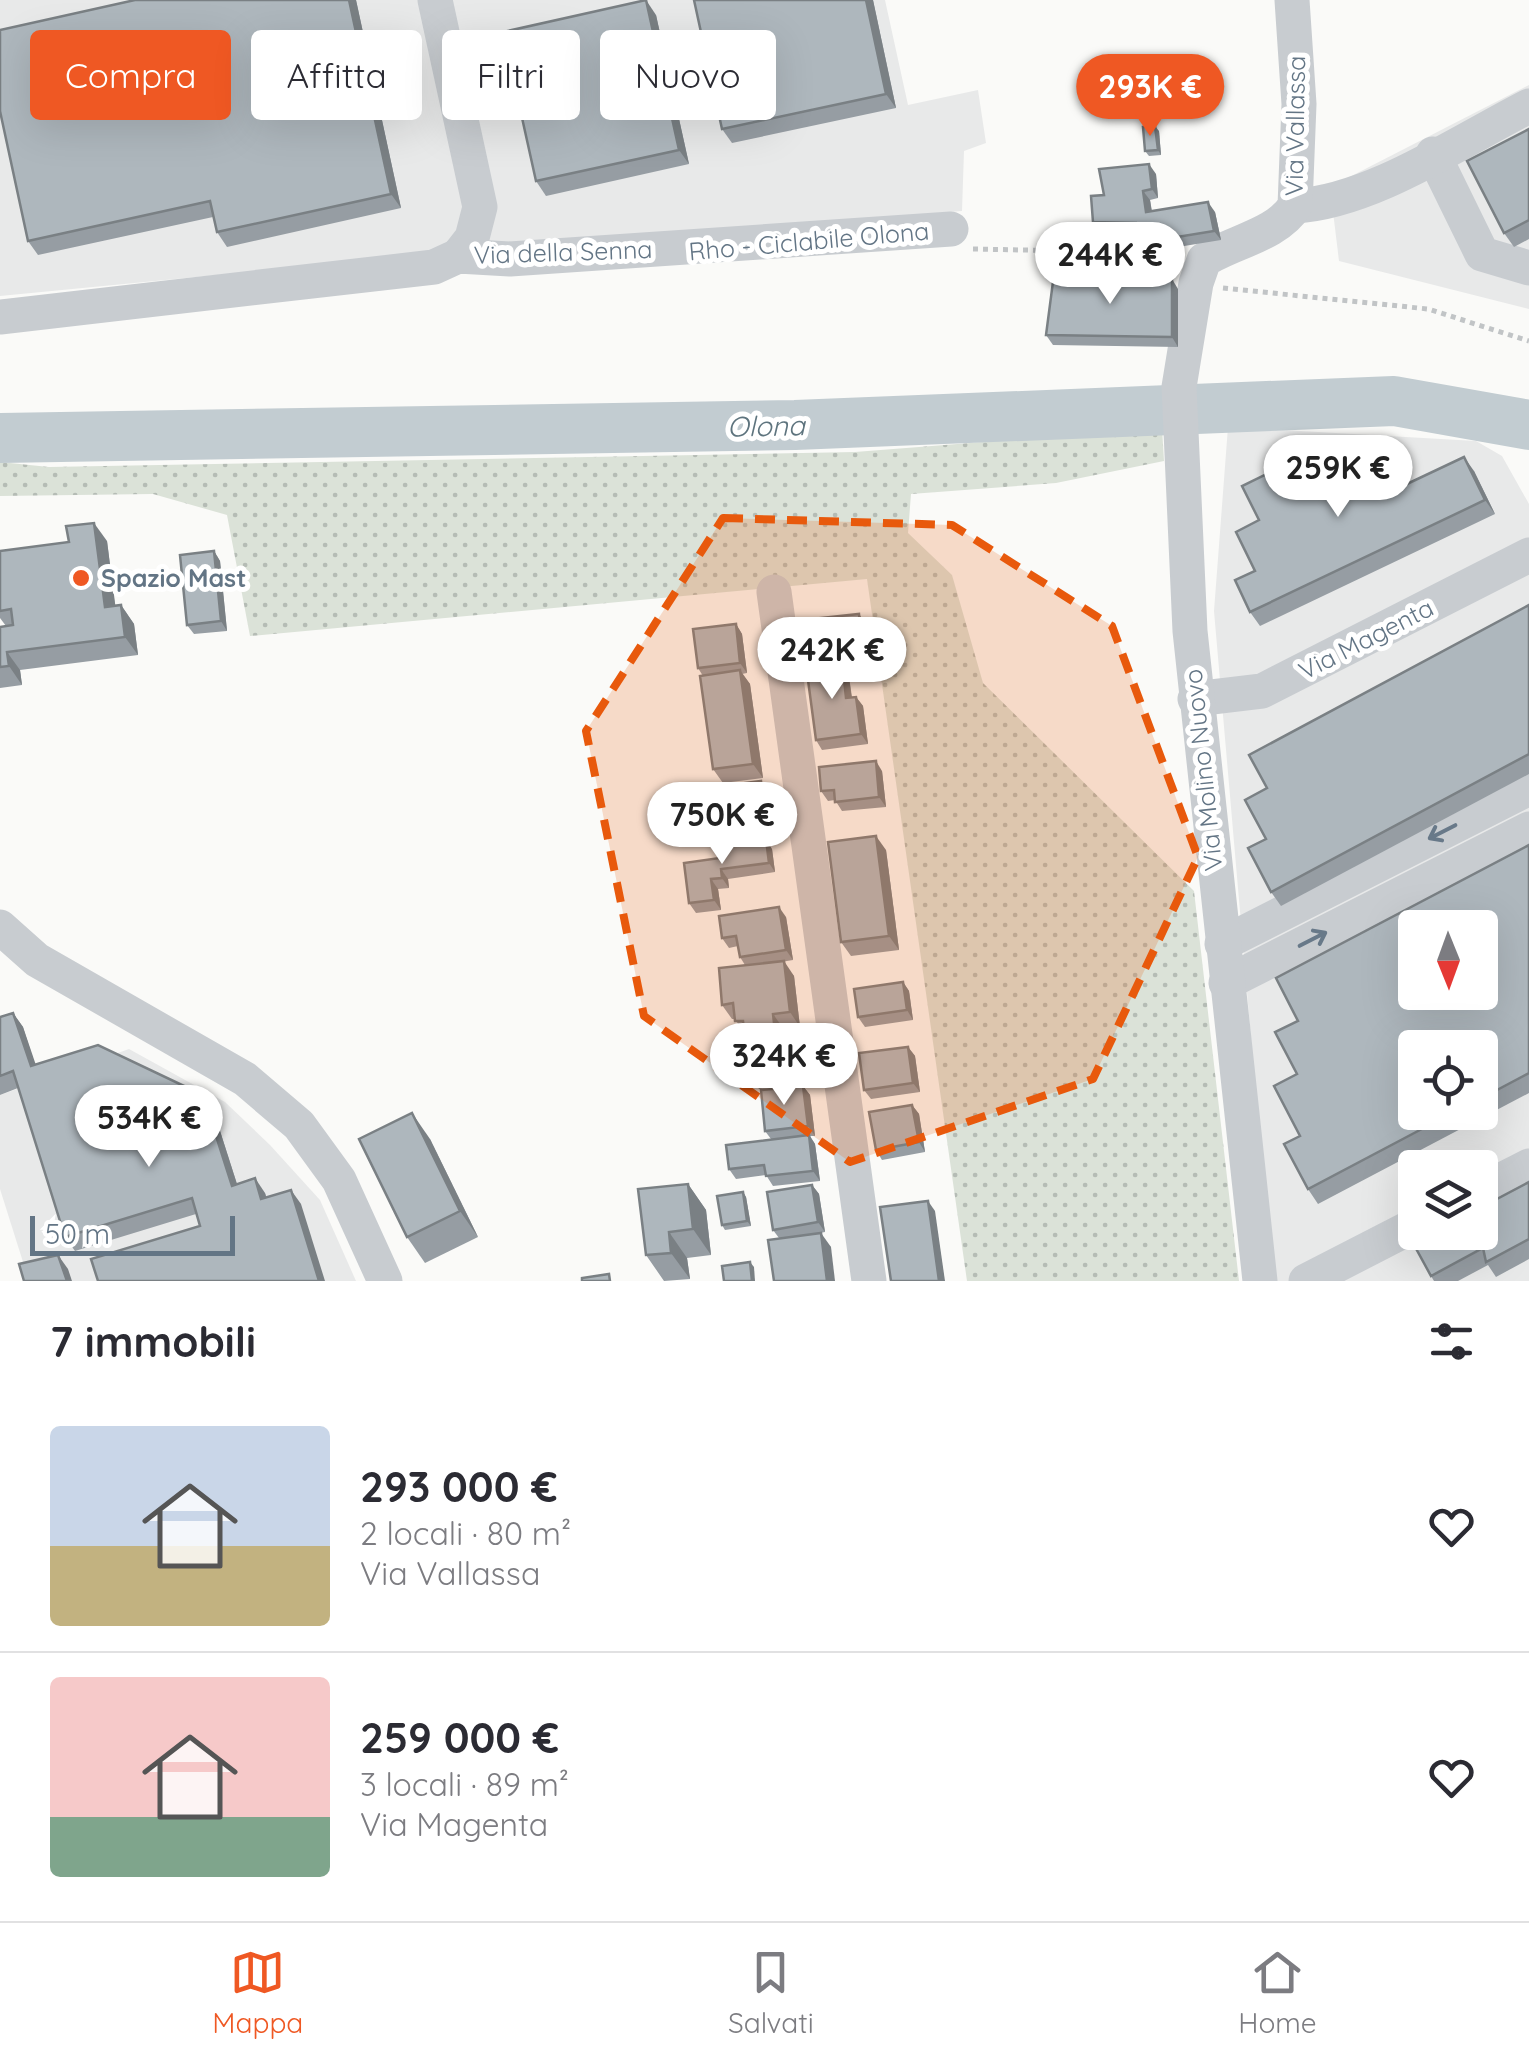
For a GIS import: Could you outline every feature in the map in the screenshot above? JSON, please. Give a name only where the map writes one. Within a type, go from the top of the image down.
[{"type":"street","points":[[435,0],[480,207],[472,238],[458,256]]},
{"type":"street","name":"Via Vallassa","points":[[1200,272],[1295,206],[1299,104],[1292,0]]},
{"type":"street","points":[[1295,206],[1356,193],[1529,106]]},
{"type":"street","points":[[1433,154],[1482,254],[1529,268]]},
{"type":"street","name":"Via della Senna","points":[[0,317],[434,267],[458,256],[485,260],[954,239]]},
{"type":"street","name":"Via Molino Nuovo","points":[[1200,272],[1179,387],[1195,699],[1260,1281]]},
{"type":"street","name":"Via Magenta","points":[[1195,699],[1262,691],[1529,555]]},
{"type":"street","points":[[774,592],[869,1281]]},
{"type":"street","points":[[1222,944],[1529,788]]},
{"type":"street","points":[[1226,983],[1529,830]]},
{"type":"street","points":[[0,926],[37,960],[245,1079],[298,1125],[340,1180],[385,1281]]},
{"type":"street","points":[[1498,1182],[1529,1166]]},
{"type":"street","points":[[1306,1281],[1398,1234]]},
{"type":"path","name":"Rho - Ciclabile Olona","points":[[954,239],[1166,252],[1200,272],[1428,309],[1529,341]]},
{"type":"highlighted area","points":[[723,518],[952,525],[1112,626],[1198,857],[1093,1079],[850,1162],[644,1016],[586,731]]},
{"type":"shaded area","points":[[0,0],[885,0],[908,105],[978,90],[986,143],[964,151],[962,211],[434,254],[0,296]]},
{"type":"shaded area","points":[[1529,85],[1529,309],[1339,261],[1330,187]]},
{"type":"shaded area","points":[[1228,427],[1476,441],[1502,456],[1529,504],[1529,1281],[1272,1281],[1214,611]]},
{"type":"shaded area","points":[[1162,428],[1164,461],[1056,483],[911,494],[908,533],[952,575],[983,683],[1194,891],[1239,1281],[967,1281],[867,579],[250,636],[227,515],[153,494],[0,496],[0,462],[49,467],[855,452]]},
{"type":"shaded area","points":[[129,1049],[225,1102],[270,1145],[320,1200],[356,1281],[29,1281],[0,1189],[0,1095]]},
{"type":"building","points":[[135,0],[349,0],[355,30],[251,30],[251,120],[375,120],[391,194],[217,232],[210,201],[28,241],[0,111],[0,30]]},
{"type":"building","points":[[646,0],[653,30],[600,30],[600,120],[672,120],[679,150],[536,181],[522,120],[580,120],[580,30],[512,30]]},
{"type":"building","points":[[694,0],[866,0],[886,94],[776,117],[776,30],[701,30]]},
{"type":"building","points":[[720,120],[764,120],[722,129]]},
{"type":"building","points":[[1155,126],[1158,150],[1145,151],[1143,127]]},
{"type":"building","points":[[1529,129],[1529,220],[1504,233],[1467,161]]},
{"type":"building","points":[[1149,164],[1152,189],[1143,191],[1146,212],[1208,202],[1214,231],[1171,238],[1139,237],[1136,223],[1093,222],[1091,196],[1104,195],[1099,169]]},
{"type":"building","points":[[1054,274],[1172,279],[1172,337],[1046,335]]},
{"type":"building","points":[[1372,454],[1390,492],[1464,457],[1485,500],[1250,612],[1235,580],[1255,571],[1236,532],[1259,520],[1242,486],[1304,456],[1315,481]]},
{"type":"building","points":[[94,523],[105,607],[121,605],[125,637],[7,652],[9,666],[0,667],[0,627],[13,625],[11,609],[0,611],[0,551],[69,542],[66,526]]},
{"type":"building","points":[[214,551],[221,621],[187,625],[180,555]]},
{"type":"building","points":[[1529,605],[1529,754],[1271,892],[1248,848],[1266,839],[1245,800],[1267,788],[1249,755]]},
{"type":"building","points":[[859,614],[862,649],[805,655],[802,620]]},
{"type":"building","points":[[736,624],[740,663],[698,668],[693,629]]},
{"type":"building","points":[[842,660],[846,698],[856,697],[861,734],[816,740],[806,665]]},
{"type":"building","points":[[740,670],[753,764],[713,769],[700,676]]},
{"type":"building","points":[[876,761],[879,797],[835,802],[834,790],[821,791],[819,767]]},
{"type":"building","points":[[761,781],[766,826],[721,831],[715,787]]},
{"type":"building","points":[[876,836],[889,936],[841,942],[828,842]]},
{"type":"building","points":[[766,839],[769,863],[721,869],[722,878],[711,879],[714,900],[689,903],[684,863],[720,858],[718,845]]},
{"type":"building","points":[[1529,845],[1529,1073],[1498,1089],[1498,1030],[1398,1030],[1398,1130],[1420,1130],[1308,1189],[1284,1144],[1300,1136],[1274,1086],[1297,1074],[1275,1032],[1298,1021],[1276,978],[1398,914],[1398,1010],[1498,1010],[1498,910],[1405,910]]},
{"type":"building","points":[[779,907],[786,950],[740,957],[736,936],[722,938],[719,916]]},
{"type":"building","points":[[784,961],[790,1012],[773,1014],[775,1032],[792,1030],[796,1071],[749,1075],[743,1021],[735,1021],[733,1003],[722,1005],[719,968]]},
{"type":"building","points":[[903,982],[907,1010],[858,1017],[854,989]]},
{"type":"building","points":[[13,1013],[31,1066],[98,1045],[203,1095],[232,1186],[255,1178],[261,1199],[291,1190],[319,1281],[98,1281],[91,1259],[200,1226],[192,1198],[65,1237],[13,1071],[0,1076],[0,1017]]},
{"type":"building","points":[[908,1047],[913,1083],[864,1090],[859,1053]]},
{"type":"building","points":[[803,1086],[808,1126],[765,1131],[761,1090]]},
{"type":"building","points":[[912,1105],[919,1142],[876,1150],[869,1112]]},
{"type":"building","points":[[412,1113],[460,1211],[407,1237],[359,1139]]},
{"type":"building","points":[[809,1135],[813,1171],[766,1176],[764,1165],[729,1169],[726,1145]]},
{"type":"building","points":[[1529,1182],[1529,1239],[1486,1262],[1483,1250],[1498,1250],[1498,1198]]},
{"type":"building","points":[[688,1184],[693,1229],[669,1232],[671,1253],[646,1255],[638,1189]]},
{"type":"building","points":[[812,1185],[818,1222],[773,1230],[767,1192]]},
{"type":"building","points":[[743,1192],[747,1221],[722,1225],[717,1196]]},
{"type":"building","points":[[928,1201],[939,1281],[891,1281],[880,1207]]},
{"type":"building","points":[[821,1233],[827,1281],[774,1281],[768,1240]]},
{"type":"building","points":[[1417,1250],[1479,1250],[1431,1276]]},
{"type":"building","points":[[58,1255],[67,1281],[24,1281],[19,1264]]},
{"type":"building","points":[[750,1262],[752,1281],[724,1281],[722,1266]]},
{"type":"building","points":[[609,1274],[610,1281],[582,1281],[582,1278]]},
{"type":"waterway","name":"Olona","points":[[0,438],[795,425],[1394,401],[1529,425]]},
{"type":"place","name":"Spazio Mast","points":[[81,578]]}]
